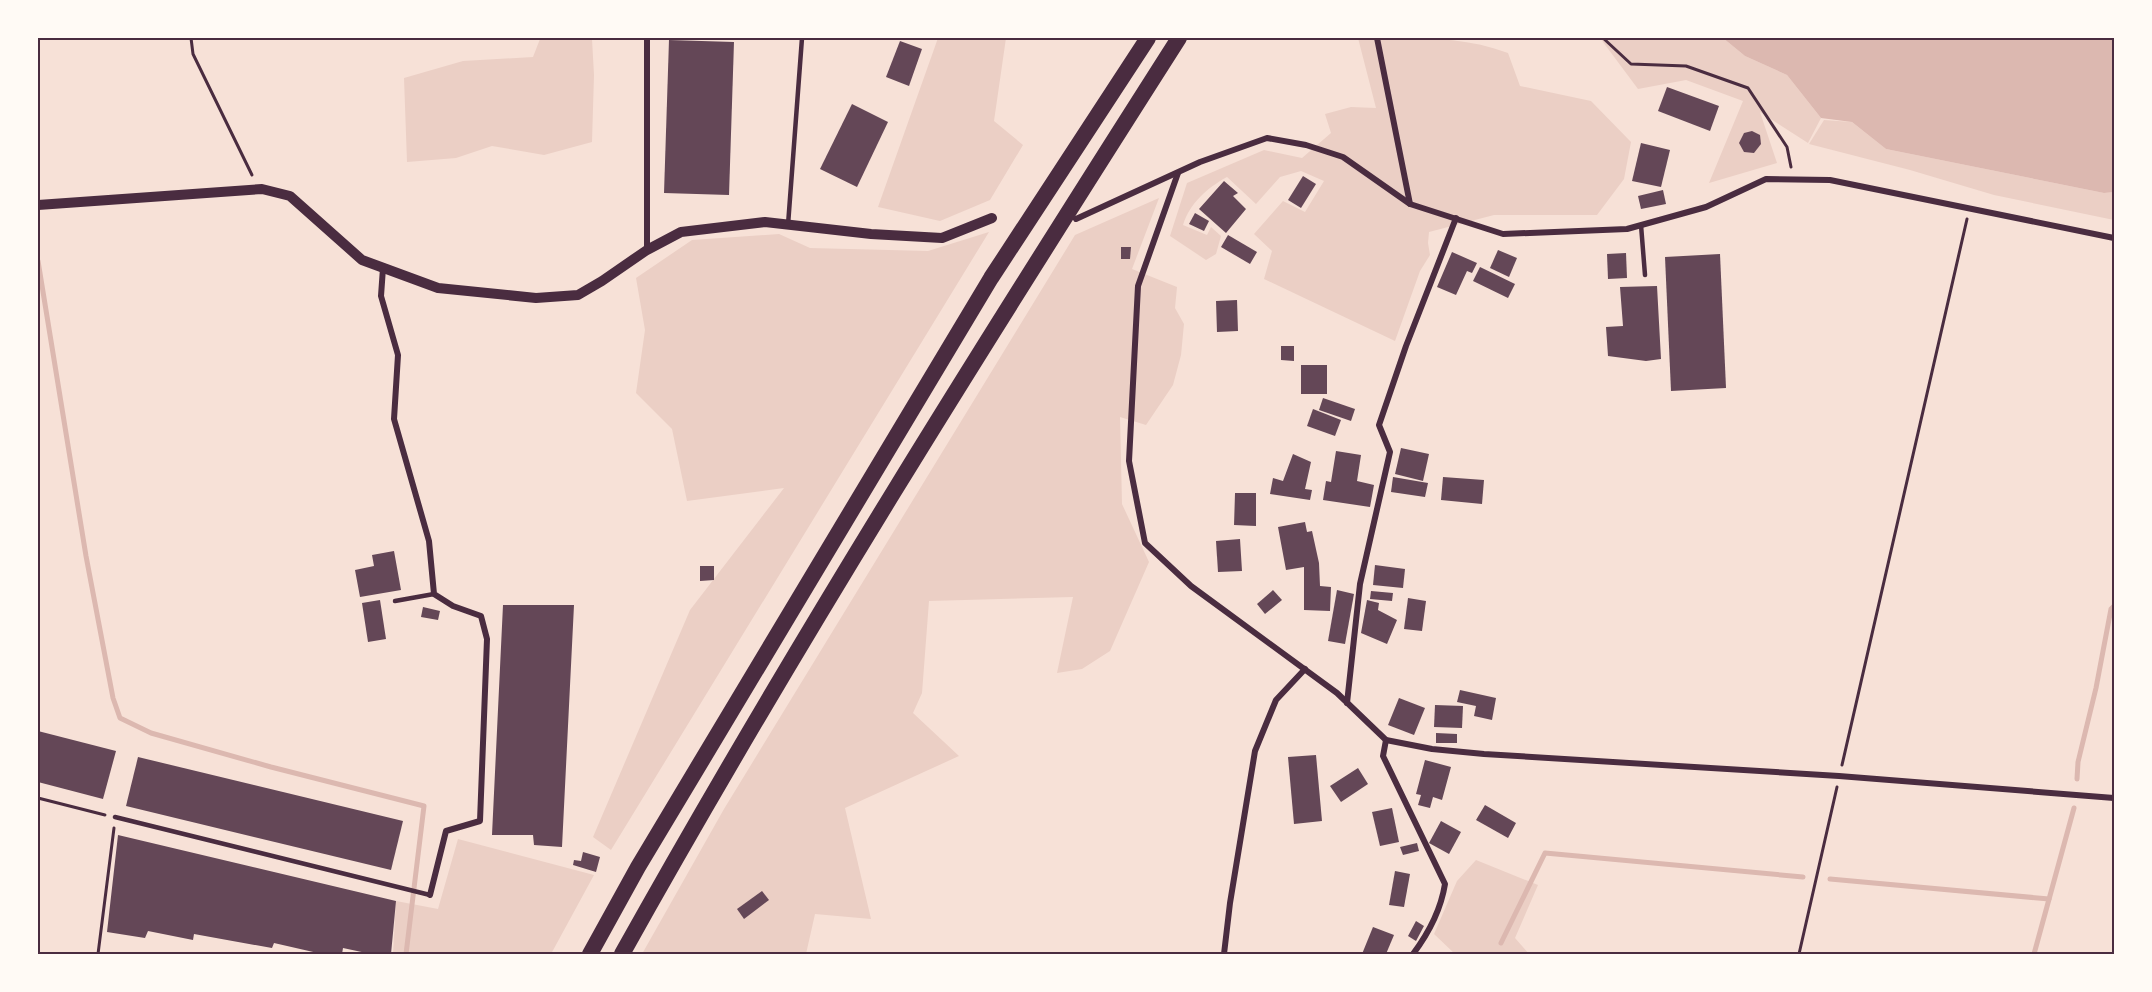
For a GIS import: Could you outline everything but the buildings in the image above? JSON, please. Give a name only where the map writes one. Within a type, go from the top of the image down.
[{"type":"highway","points":[[590,954],[638,867],[991,278],[1148,38]]},
{"type":"highway","points":[[622,954],[839,582],[1018,291],[1179,38]]},
{"type":"street","points":[[647,38],[647,250]]},
{"type":"street","points":[[1377,38],[1410,204]]},
{"type":"street","points":[[1076,219],[1200,162],[1268,138],[1306,145],[1342,158],[1410,204],[1503,234],[1627,229],[1706,207],[1766,179],[1830,180],[2115,238]]},
{"type":"street","points":[[1178,173],[1138,286],[1129,461],[1145,543],[1191,586],[1305,669],[1347,703],[1386,740],[1432,749],[1484,754],[1839,776],[2115,798]]},
{"type":"street","points":[[38,205],[262,189],[290,196],[362,260],[438,288],[536,298],[578,295],[647,250],[681,232],[765,222],[871,234],[942,238],[992,218]]},
{"type":"street","points":[[1347,703],[1360,584],[1390,452],[1379,425],[1456,219]]},
{"type":"street","points":[[383,268],[381,296],[398,355],[394,419],[429,541],[434,594],[453,606],[481,616],[487,639],[480,821],[446,831],[429,895]]},
{"type":"street","points":[[1224,954],[1255,751],[1276,700],[1305,669]]},
{"type":"street","points":[[1386,740],[1383,756],[1444,884],[1442,899],[1421,944],[1413,954]]},
{"type":"lane","points":[[788,225],[802,38]]},
{"type":"lane","points":[[1641,225],[1645,275]]},
{"type":"lane","points":[[395,601],[434,594]]},
{"type":"lane","points":[[115,817],[429,895]]},
{"type":"path","points":[[191,38],[193,54],[252,175],[262,189]]},
{"type":"path","points":[[1603,38],[1631,64],[1686,66],[1748,88],[1787,147],[1793,180]]},
{"type":"path","points":[[1799,954],[1970,209]]},
{"type":"path","points":[[38,798],[115,817],[98,954]]},
{"type":"shaded area","points":[[938,38],[1006,38],[994,121],[1023,145],[990,200],[940,221],[878,207]]},
{"type":"shaded area","points":[[1358,38],[1453,40],[1508,53],[1520,86],[1591,101],[1631,142],[1624,179],[1597,215],[1494,215],[1429,232],[1430,255],[1420,271],[1395,341],[1264,279],[1272,251],[1254,234],[1283,201],[1305,212],[1324,181],[1301,171],[1280,177],[1256,204],[1227,177],[1200,197],[1190,210],[1183,225],[1207,235],[1211,227],[1221,236],[1216,254],[1206,260],[1170,236],[1187,183],[1264,150],[1302,158],[1331,133],[1325,114],[1351,107],[1376,108]]},
{"type":"shaded area","points":[[1600,38],[1723,38],[1745,56],[1787,75],[1821,118],[1808,143],[1760,112],[1777,163],[1709,183],[1743,101],[1686,80],[1638,89]]},
{"type":"shaded area","points":[[1723,38],[2114,38],[2114,192],[2104,193],[1886,149],[1852,122],[1821,118],[1787,75],[1745,56]]},
{"type":"shaded area","points":[[540,39],[592,39],[594,75],[592,142],[544,155],[492,146],[456,158],[407,162],[404,78],[463,61],[533,57]]},
{"type":"shaded area","points":[[1824,120],[1852,122],[1886,149],[2104,193],[2114,192],[2114,220],[1994,195],[1809,144]]},
{"type":"shaded area","points":[[1159,198],[1132,269],[1177,287],[1175,308],[1184,324],[1181,355],[1173,385],[1146,425],[1120,417],[1122,504],[1149,562],[1110,651],[1082,669],[1057,673],[1073,597],[929,601],[922,693],[913,713],[959,756],[845,808],[871,919],[815,914],[806,954],[642,954],[724,809],[1075,235]]},
{"type":"shaded area","points":[[989,232],[611,850],[593,837],[690,610],[784,488],[687,501],[672,429],[636,393],[645,330],[636,278],[692,240],[779,234],[810,248],[928,251]]},
{"type":"shaded area","points":[[458,839],[594,875],[551,954],[393,954],[396,901],[438,909]]},
{"type":"shaded area","points":[[1476,860],[1538,885],[1515,938],[1529,954],[1455,954],[1434,934],[1457,881]]},
{"type":"waterway","points":[[38,261],[86,556],[113,698],[120,718],[151,733],[271,767],[424,806],[406,954]]},
{"type":"waterway","points":[[2077,779],[2078,762],[2096,688],[2111,609],[2114,606]]},
{"type":"waterway","points":[[2034,954],[2074,808]]},
{"type":"waterway","points":[[1501,943],[1545,853],[1803,877]]},
{"type":"waterway","points":[[1830,879],[2049,899]]}]
